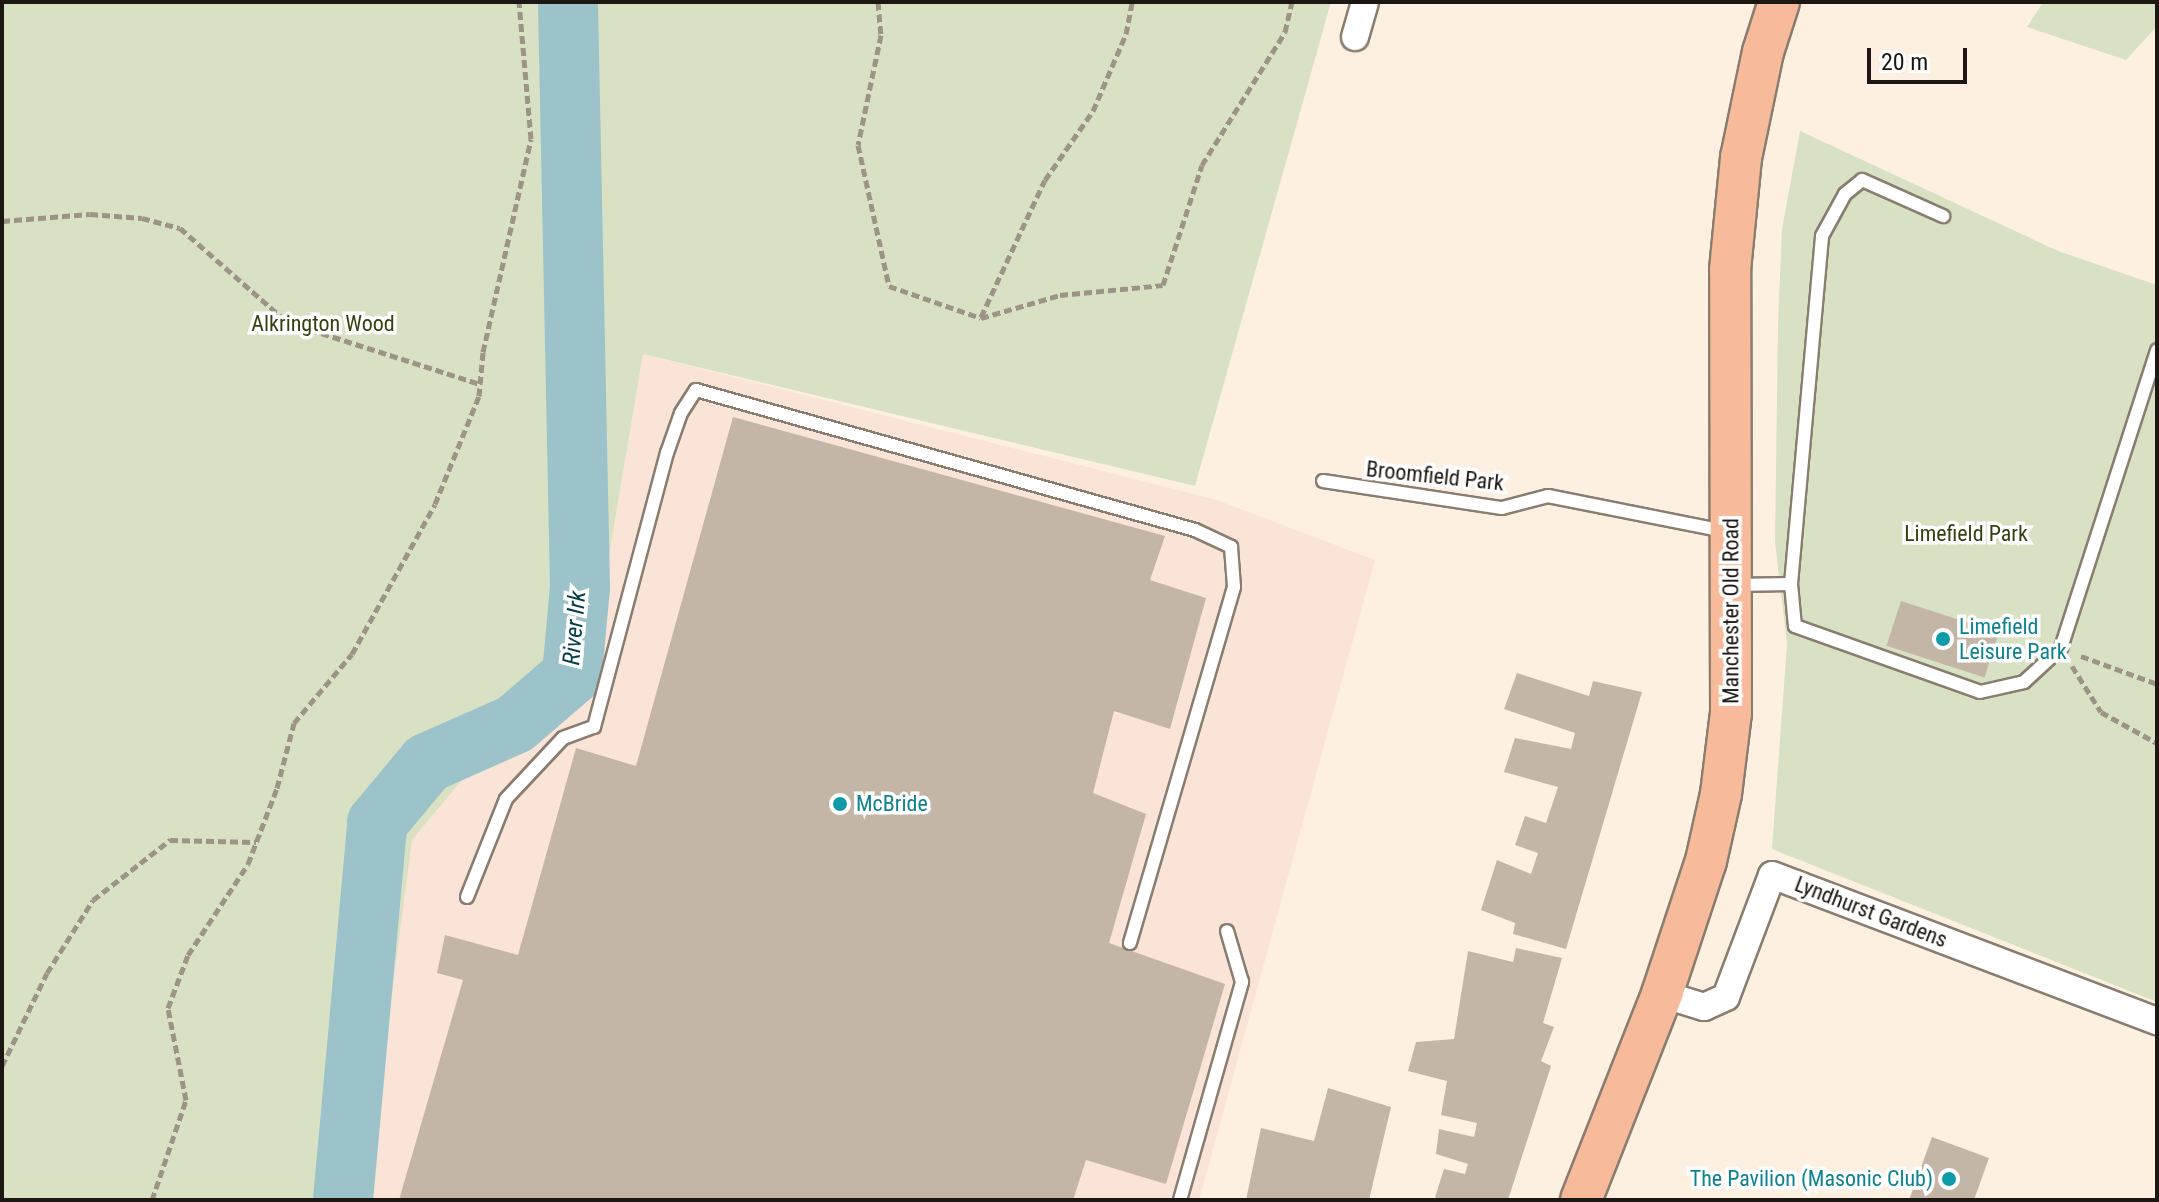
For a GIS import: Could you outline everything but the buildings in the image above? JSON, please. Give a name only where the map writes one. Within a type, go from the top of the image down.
[{"type":"main road","name":"Manchester Old Road","points":[[1581,1200],[1662,994],[1706,861],[1721,794],[1731,713],[1730,270],[1741,158],[1763,52],[1779,2]]},
{"type":"street","points":[[1355,37],[1365,2]]},
{"type":"street","name":"Lyndhurst Gardens","points":[[1662,994],[1704,1007],[1726,997],[1772,875],[2157,1021]]},
{"type":"lane","points":[[1943,216],[1862,180],[1845,194],[1822,236],[1791,584],[1795,626],[1980,692],[2024,682],[2061,648],[2157,350]]},
{"type":"lane","points":[[467,897],[506,799],[563,738],[594,727],[667,453],[681,413],[696,390],[1195,530],[1231,547],[1234,587],[1130,943]]},
{"type":"lane","name":"Broomfield Park","points":[[1323,481],[1502,508],[1548,496],[1731,533]]},
{"type":"lane","points":[[1732,585],[1791,584]]},
{"type":"lane","points":[[1180,1200],[1242,982],[1227,931]]},
{"type":"path","points":[[152,1200],[186,1100],[168,1008],[188,955],[248,864],[294,723],[352,654],[435,504],[480,384],[531,139],[519,2]]},
{"type":"path","points":[[878,2],[881,35],[858,145],[889,286],[981,318],[1060,295],[1163,285],[1202,165],[1285,32],[1292,2]]},
{"type":"path","points":[[981,318],[1045,180],[1093,111],[1126,34],[1132,2]]},
{"type":"path","points":[[2,221],[90,214],[142,218],[180,228],[287,322],[480,384]]},
{"type":"path","points":[[2061,648],[2157,684]]},
{"type":"path","points":[[2061,648],[2101,712],[2157,743]]},
{"type":"path","points":[[2,1066],[47,973],[93,900],[170,840],[256,842]]},
{"type":"shaded area","name":"McBride","points":[[643,354],[1217,500],[1375,560],[1199,1200],[365,1200],[412,840],[463,779],[571,707],[601,642],[607,568]]},
{"type":"green space","name":"Alkrington Wood","points":[[2,2],[1331,2],[1195,486],[643,354],[607,568],[601,642],[571,707],[463,779],[412,840],[365,1200],[2,1200]]},
{"type":"green space","points":[[2043,2],[2157,2],[2157,26],[2126,60],[2027,27]]},
{"type":"green space","name":"Limefield Park","points":[[1800,131],[2058,251],[2157,285],[2157,1002],[1772,849],[1787,644],[1775,542],[1778,324],[1782,229]]},
{"type":"waterway","name":"River Irk","points":[[343,1200],[377,823],[427,763],[515,724],[572,675],[580,587],[568,2]]},
{"type":"place","name":"Limefield Leisure Park","points":[[1943,639]]},
{"type":"place","name":"McBride","points":[[840,804]]},
{"type":"place","name":"The Pavilion (Masonic Club)","points":[[1949,1179]]}]
